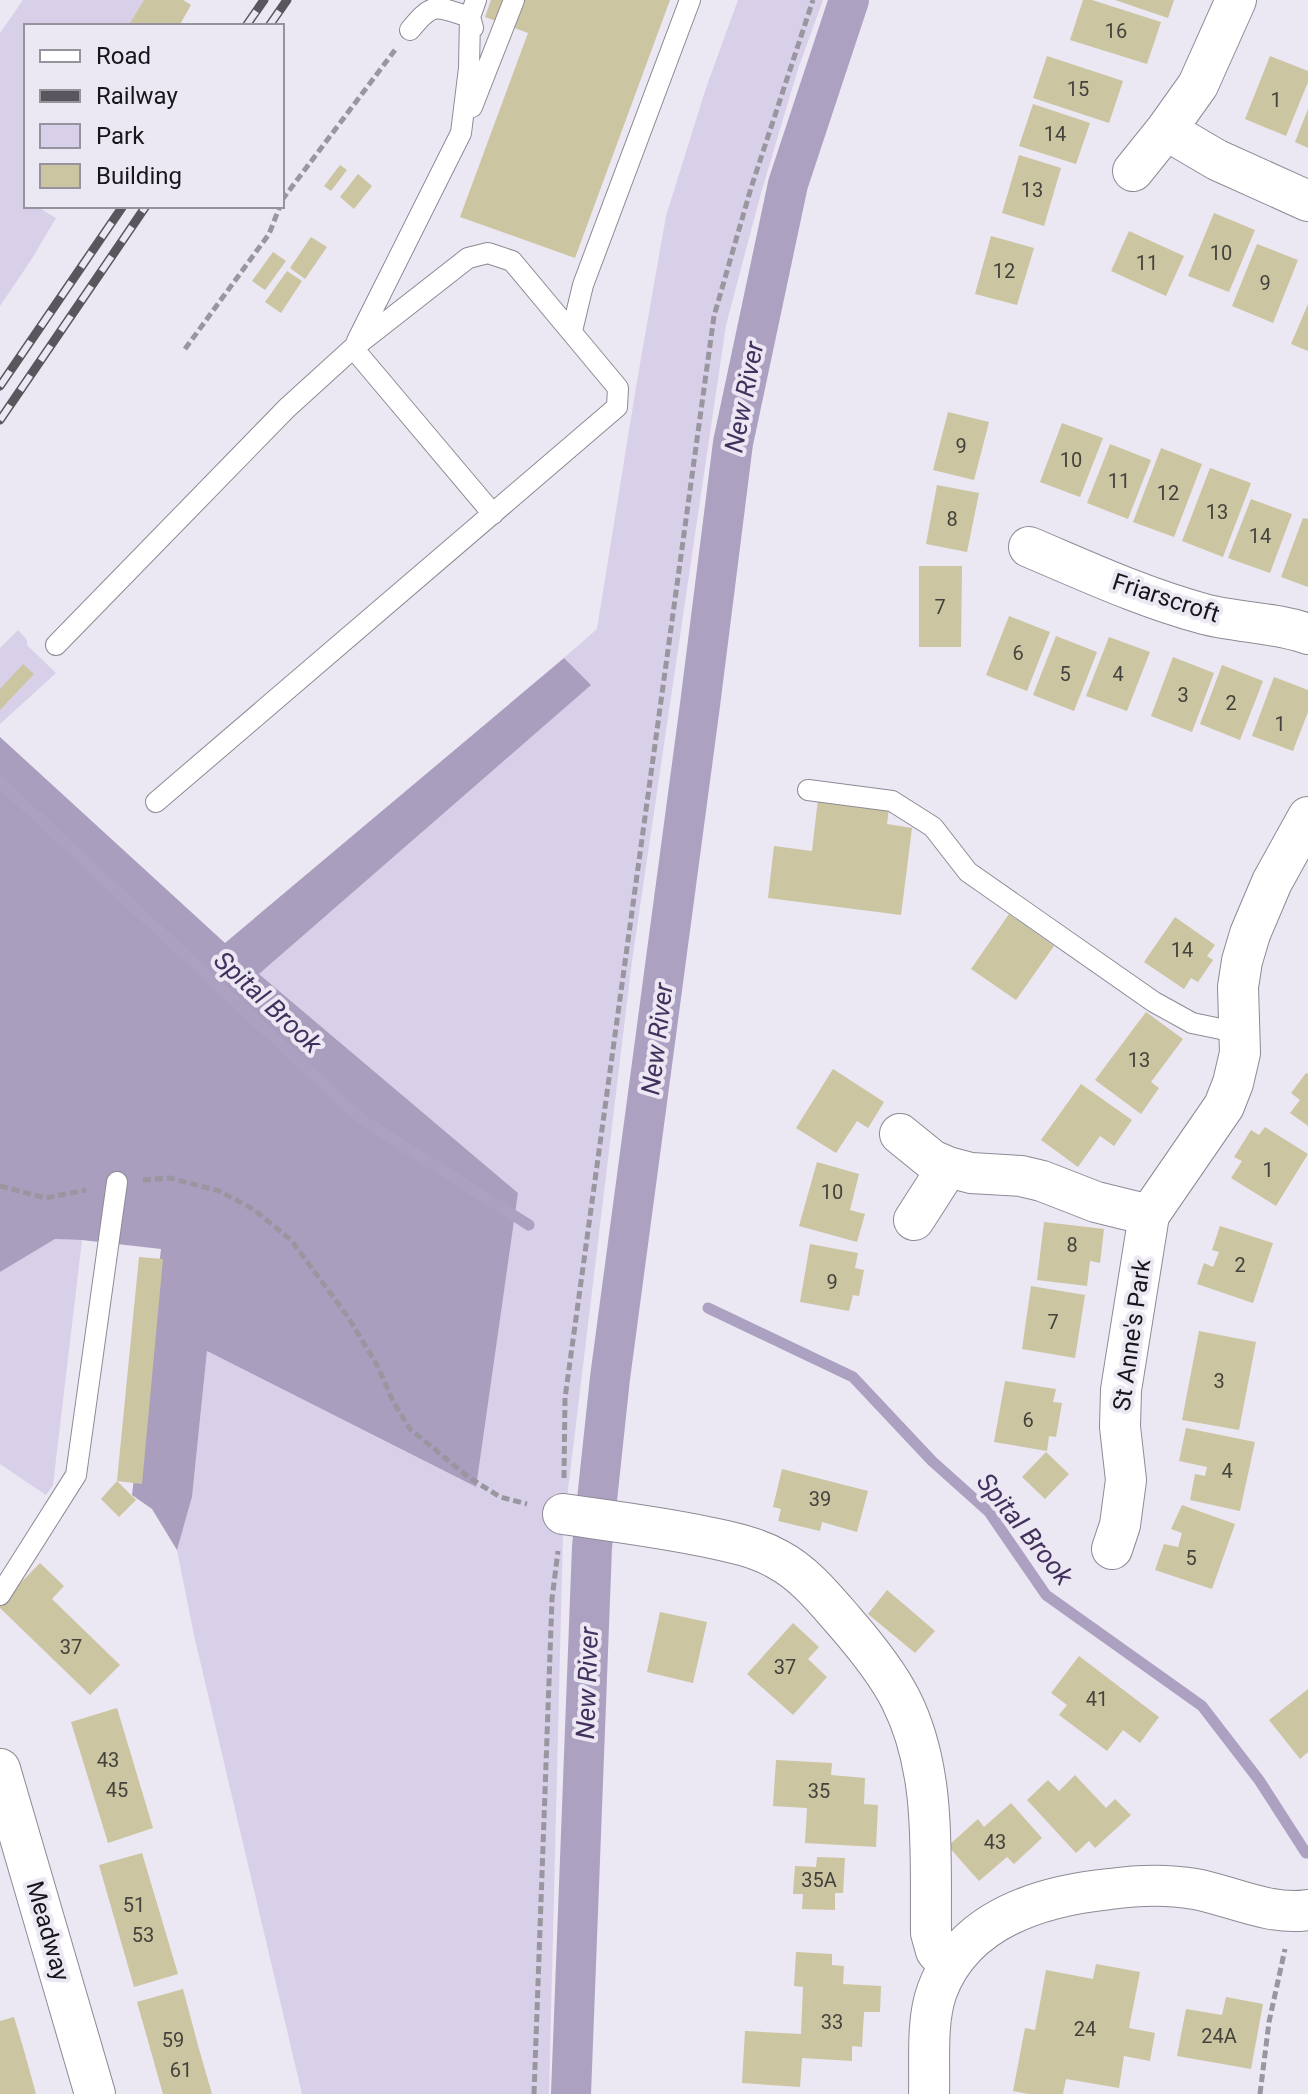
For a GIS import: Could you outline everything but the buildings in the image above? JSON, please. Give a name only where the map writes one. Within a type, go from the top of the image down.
[{"type":"street","points":[[1133,171],[1198,85],[1236,0]]},
{"type":"street","points":[[1166,130],[1217,160],[1308,201]]},
{"type":"street","name":"Friarscroft","points":[[1029,547],[1207,615],[1275,625],[1308,634]]},
{"type":"street","name":"St Anne's Park","points":[[1112,1549],[1120,1525],[1126,1480],[1120,1427],[1121,1390],[1149,1215],[1224,1106],[1240,1053],[1238,987],[1242,961],[1272,882],[1308,817]]},
{"type":"street","points":[[900,1134],[932,1160],[948,1167],[971,1173],[1021,1176],[1042,1181],[1096,1202],[1149,1215]]},
{"type":"street","points":[[914,1220],[948,1167]]},
{"type":"street","points":[[563,1514],[733,1542],[777,1558],[824,1599],[851,1629],[892,1684],[909,1716],[929,1804],[931,1933],[936,1951],[949,1966]]},
{"type":"street","name":"Meadway","points":[[0,1769],[95,2094]]},
{"type":"street","points":[[929,2094],[931,2015],[937,1992],[949,1966],[969,1943],[1005,1916],[1073,1893],[1143,1885],[1195,1889],[1256,1906],[1307,1911]]},
{"type":"lane","points":[[353,348],[461,133],[514,0]]},
{"type":"lane","points":[[572,331],[583,285],[690,0]]},
{"type":"lane","points":[[410,30],[425,12],[438,8],[473,9]]},
{"type":"lane","points":[[473,9],[475,33],[485,37],[494,35],[505,25]]},
{"type":"lane","points":[[461,133],[473,9]]},
{"type":"lane","points":[[56,645],[270,425],[353,348],[468,258],[488,253],[512,261],[618,388],[617,407],[156,802]]},
{"type":"lane","points":[[353,348],[493,514]]},
{"type":"lane","points":[[808,790],[892,801],[933,827],[968,872],[1154,1002],[1192,1023],[1240,1033]]},
{"type":"lane","points":[[0,1595],[76,1475],[117,1182]]},
{"type":"path","points":[[534,2094],[552,1599],[563,1514],[565,1398],[714,316],[751,188],[813,0]]},
{"type":"path","points":[[284,197],[410,30]]},
{"type":"path","points":[[185,349],[269,234],[279,208]]},
{"type":"path","points":[[0,1186],[46,1198],[117,1182],[170,1178],[219,1191],[253,1209],[291,1240],[348,1317],[410,1429],[467,1476],[500,1497],[563,1514]]},
{"type":"path","points":[[1260,2094],[1279,1973],[1291,1931],[1307,1911]]},
{"type":"green space","points":[[23,0],[144,0],[129,24],[24,24],[24,208],[39,208],[56,218],[0,306],[0,33]]},
{"type":"green space","points":[[738,0],[823,0],[798,69],[726,325],[632,961],[563,1531],[549,2094],[302,2094],[194,1635],[177,1550],[192,1497],[207,1351],[475,1487],[518,1193],[259,974],[590,685],[564,658],[597,629],[666,216],[706,88]]},
{"type":"green space","points":[[18,630],[27,640],[27,645],[56,673],[0,724],[0,648]]},
{"type":"green space","points":[[55,1239],[82,1240],[53,1485],[46,1495],[0,1464],[0,1272]]},
{"type":"shaded area","points":[[564,658],[591,685],[259,974],[518,1193],[476,1487],[207,1351],[192,1497],[177,1550],[152,1509],[132,1495],[161,1249],[55,1239],[0,1272],[0,737],[225,943]]},
{"type":"waterway","name":"New River","points":[[571,2094],[592,1547],[610,1378],[733,443],[788,184],[849,0]]},
{"type":"waterway","name":"Spital Brook","points":[[0,782],[361,1119],[529,1225]]},
{"type":"waterway","name":"Spital Brook","points":[[708,1308],[853,1377],[932,1461],[989,1512],[1046,1595],[1202,1706],[1259,1780],[1306,1853]]},
{"type":"railway","points":[[247,24],[264,0]]},
{"type":"railway","points":[[270,24],[287,0]]},
{"type":"railway","points":[[0,386],[122,208]]},
{"type":"railway","points":[[0,420],[145,208]]}]
